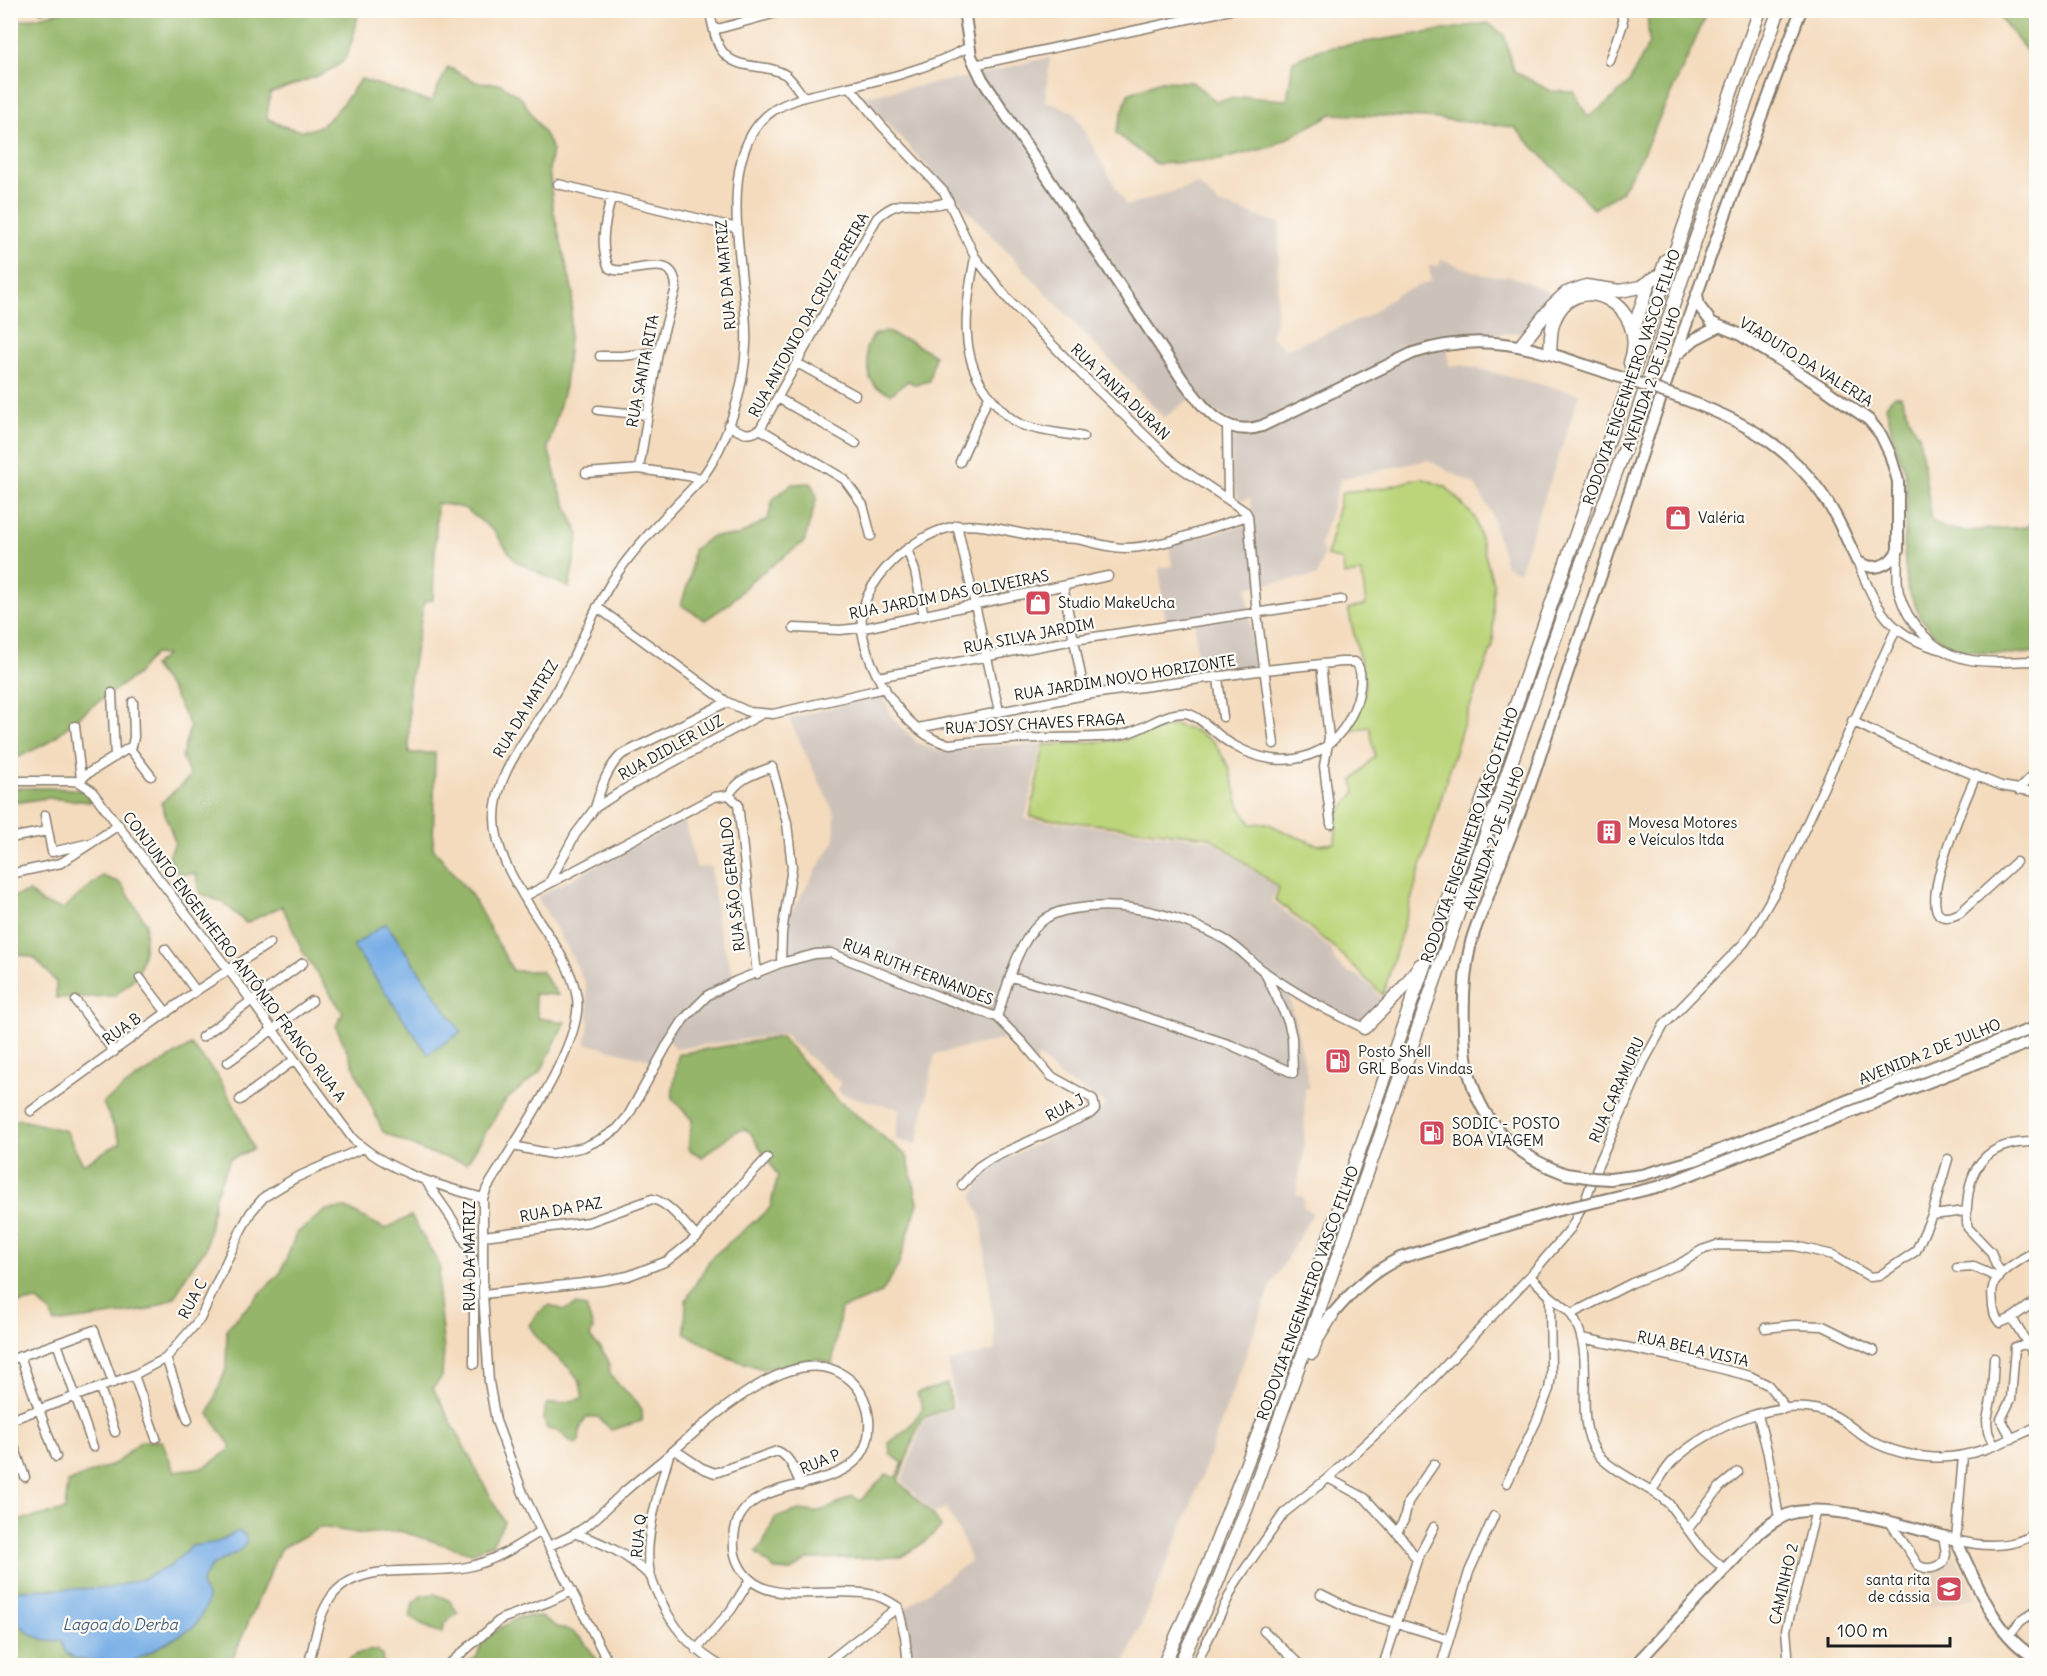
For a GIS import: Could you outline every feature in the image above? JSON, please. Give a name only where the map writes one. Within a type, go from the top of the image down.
[{"type":"highway","name":"RODOVIA ENGENHEIRO VASCO FILHO","points":[[1163,1665],[1203,1577],[1246,1470],[1352,1175],[1760,10]]},
{"type":"highway","name":"RODOVIA ENGENHEIRO VASCO FILHO","points":[[1179,1665],[1217,1583],[1248,1505],[1576,578],[1626,446],[1691,252],[1779,10]]},
{"type":"highway","points":[[1521,345],[1552,306],[1575,288],[1595,286],[1612,290],[1629,290],[1649,283],[1661,274],[1682,220],[1691,208]]},
{"type":"highway","points":[[1616,423],[1614,408],[1632,356],[1633,331],[1649,283]]},
{"type":"highway","points":[[1550,353],[1552,328],[1557,315],[1568,302],[1582,296],[1598,295],[1613,301],[1621,308],[1633,331]]},
{"type":"highway","points":[[1500,861],[1502,822],[1517,750]]},
{"type":"highway","points":[[1364,1028],[1401,992],[1422,962],[1434,937]]},
{"type":"highway","points":[[1248,1505],[1262,1487],[1317,1341],[1332,1315]]},
{"type":"main road","name":"AVENIDA 2 DE JULHO","points":[[1801,10],[1697,295],[1565,676],[1533,776],[1470,946],[1464,1012],[1465,1053],[1469,1075],[1480,1106],[1517,1149],[1566,1174],[1610,1179],[1642,1176],[1695,1160],[2037,1027]]},
{"type":"main road","points":[[965,11],[969,47],[974,65],[1182,379],[1206,409],[1227,425],[1245,430],[1262,426],[1432,346],[1474,342],[1521,345],[1672,395],[1744,424],[1782,450],[1811,479],[1835,514],[1857,561],[1870,568],[1883,566],[1894,557],[1898,550]]},
{"type":"main road","name":"VIADUTO DA VALERIA","points":[[1697,295],[1702,313],[1712,323],[1738,334],[1822,387],[1869,420],[1881,435],[1890,454],[1898,481],[1898,550]]},
{"type":"main road","name":"VIADUTO DA VALERIA","points":[[1676,356],[1695,339],[1718,327]]},
{"type":"main road","name":"AVENIDA 2 DE JULHO","points":[[1332,1315],[1363,1280],[1400,1258],[1555,1210],[1661,1186],[2037,1040]]},
{"type":"main road","points":[[1634,1665],[1760,1532],[1779,1518],[1796,1512],[1816,1510],[1890,1522],[1956,1540],[1990,1608],[2008,1636],[2025,1652],[2037,1658]]},
{"type":"street","points":[[41,10],[47,10]]},
{"type":"street","points":[[709,10],[722,51],[729,58],[737,63],[777,71],[793,83],[804,97]]},
{"type":"street","points":[[714,30],[787,10]]},
{"type":"street","points":[[974,65],[1230,10]]},
{"type":"street","points":[[1610,61],[1623,24],[1620,10]]},
{"type":"street","name":"RUA DA MATRIZ","points":[[610,1665],[523,1493],[496,1421],[489,1382],[483,1294],[483,1198],[562,1059],[578,1015],[574,986],[567,969],[501,853],[495,819],[496,801],[509,765],[552,698],[597,607],[628,558],[702,478],[718,453],[739,389],[746,346],[746,303],[737,228],[737,185],[741,164],[753,133],[773,111],[804,97],[878,82],[925,68],[969,47]]},
{"type":"street","name":"RUA TANIA DURAN","points":[[850,87],[881,125],[944,192],[975,257],[1022,314],[1141,432],[1192,477],[1228,498],[1248,516]]},
{"type":"street","points":[[558,184],[737,228]]},
{"type":"street","name":"RUA SANTA RITA","points":[[611,198],[603,232],[604,251],[609,268],[621,271],[652,265],[659,266],[675,276],[676,288],[658,352],[639,469]]},
{"type":"street","name":"RUA ANTONIO DA CRUZ PEREIRA","points":[[728,425],[747,434],[754,434],[760,429],[877,218],[883,212],[899,204],[935,205],[949,201]]},
{"type":"street","points":[[975,257],[966,327],[970,359],[975,376],[989,396],[1011,419],[1021,424],[1083,437]]},
{"type":"street","points":[[600,356],[658,352]]},
{"type":"street","points":[[797,363],[855,395]]},
{"type":"street","points":[[960,462],[989,396]]},
{"type":"street","points":[[778,398],[856,443]]},
{"type":"street","points":[[598,410],[648,415]]},
{"type":"street","points":[[1227,425],[1228,498]]},
{"type":"street","points":[[760,429],[844,479],[863,505],[871,536]]},
{"type":"street","points":[[586,474],[639,469],[702,478]]},
{"type":"street","points":[[1248,516],[1257,614],[1274,744]]},
{"type":"street","name":"RUA JOSY CHAVES FRAGA","points":[[1248,516],[1168,540],[1128,548],[1116,548],[1076,539],[1042,537],[989,527],[957,525],[946,527],[907,549],[885,570],[870,593],[862,616],[869,657],[878,677],[901,713],[934,740],[951,744],[1009,738],[1129,734],[1172,715],[1183,713],[1196,717],[1232,745],[1258,757],[1274,760],[1302,757],[1315,754],[1328,746]]},
{"type":"street","points":[[957,525],[999,711]]},
{"type":"street","points":[[907,549],[915,571],[924,616]]},
{"type":"street","points":[[1898,550],[1899,591],[1907,612],[1926,636],[1942,650]]},
{"type":"street","points":[[1857,561],[1878,605],[1896,629],[1917,642],[1966,659],[2037,661]]},
{"type":"street","name":"RUA JARDIM DAS OLIVEIRAS","points":[[794,628],[840,630],[863,628],[1108,576]]},
{"type":"street","points":[[1063,586],[1085,695]]},
{"type":"street","name":"RUA SILVA JARDIM","points":[[878,677],[1074,640],[1341,600]]},
{"type":"street","points":[[597,607],[727,702],[749,712],[773,714],[885,687]]},
{"type":"street","name":"RUA CARAMURU","points":[[1195,1665],[1236,1582],[1284,1513],[1328,1478],[1413,1400],[1530,1276],[1571,1228],[1578,1217],[1644,1061],[1664,1025],[1744,943],[1763,915],[1804,833],[1852,721],[1896,629]]},
{"type":"street","name":"RUA JARDIM NOVO HORIZONTE","points":[[918,728],[1085,695],[1265,670],[1350,661],[1358,665],[1360,669],[1360,688],[1352,714],[1328,746]]},
{"type":"street","points":[[1322,664],[1329,738],[1324,766],[1331,824]]},
{"type":"street","points":[[1218,678],[1222,717]]},
{"type":"street","points":[[112,693],[116,757]]},
{"type":"street","points":[[10,781],[80,780],[130,749],[134,742],[133,702]]},
{"type":"street","name":"RUA DIDLER LUZ","points":[[549,883],[575,835],[595,808],[612,764],[621,755],[727,702]]},
{"type":"street","name":"RUA DIDLER LUZ","points":[[595,808],[634,783],[762,714]]},
{"type":"street","points":[[1852,721],[1899,744],[2001,786],[2037,792]]},
{"type":"street","points":[[75,726],[80,780]]},
{"type":"street","points":[[130,749],[151,776]]},
{"type":"street","points":[[524,897],[714,797],[729,795],[735,784],[741,780],[772,768],[787,823],[792,867],[782,933],[781,963]]},
{"type":"street","points":[[2018,790],[2037,772]]},
{"type":"street","points":[[1976,775],[1946,846],[1938,876],[1936,903],[1939,914],[1942,917],[1948,917],[1960,913],[2016,862]]},
{"type":"street","name":"CONJUNTO ENGENHEIRO ANTÔNIO FRANCO RUA A","points":[[80,780],[94,793],[119,825],[228,969],[345,1130],[363,1148],[392,1165],[426,1181],[483,1198]]},
{"type":"street","name":"RUA SÃO GERALDO","points":[[729,795],[738,804],[757,974]]},
{"type":"street","points":[[45,815],[52,852],[91,843]]},
{"type":"street","points":[[10,874],[61,863],[119,825]]},
{"type":"street","points":[[10,838],[47,831]]},
{"type":"street","name":"RUA RUTH FERNANDES","points":[[513,1146],[552,1154],[566,1152],[584,1147],[617,1129],[628,1116],[684,1019],[708,995],[781,963],[815,954],[831,953],[903,983],[997,1017],[1020,952],[1029,935],[1040,922],[1052,914],[1083,907],[1102,906],[1148,911],[1183,922],[1229,943],[1264,971],[1304,997],[1364,1028]]},
{"type":"street","name":"RUA B","points":[[32,1111],[196,991],[270,942]]},
{"type":"street","points":[[165,949],[196,991]]},
{"type":"street","points":[[202,1037],[303,963]]},
{"type":"street","name":"RUA RUTH FERNANDES","points":[[1011,977],[1097,1001],[1231,1045],[1293,1073],[1292,1037],[1288,1021],[1264,971]]},
{"type":"street","points":[[140,978],[167,1013]]},
{"type":"street","points":[[76,1000],[114,1052]]},
{"type":"street","points":[[228,1062],[312,1001]]},
{"type":"street","name":"RUA J","points":[[962,1185],[978,1167],[990,1159],[1091,1113],[1095,1109],[1093,1099],[1052,1076],[997,1017]]},
{"type":"street","points":[[240,1100],[294,1060]]},
{"type":"street","points":[[2001,1276],[1991,1252],[1968,1228],[1966,1211],[1971,1178],[1979,1162],[1986,1156],[2016,1143],[2037,1142]]},
{"type":"street","name":"RUA C","points":[[10,1420],[134,1375],[166,1358],[200,1319],[241,1230],[251,1212],[264,1197],[295,1178],[363,1148]]},
{"type":"street","points":[[483,1294],[583,1284],[628,1276],[668,1262],[697,1237],[720,1208],[767,1158]]},
{"type":"street","points":[[1571,1314],[1632,1283],[1678,1265],[1707,1248],[1717,1245],[1796,1246],[1833,1256],[1849,1263],[1866,1275],[1875,1277],[1882,1275],[1916,1251],[1932,1215],[1948,1159]]},
{"type":"street","points":[[426,1181],[472,1254],[474,1264],[474,1364]]},
{"type":"street","name":"RUA DA PAZ","points":[[484,1236],[589,1222],[652,1199],[664,1205],[697,1237]]},
{"type":"street","points":[[1932,1215],[1966,1211]]},
{"type":"street","points":[[2037,1251],[1994,1282],[1992,1290],[1994,1314],[2000,1323],[2012,1318],[2037,1301]]},
{"type":"street","points":[[1957,1268],[1974,1267],[2001,1276]]},
{"type":"street","points":[[1530,1276],[1571,1314],[1582,1338],[1586,1367],[1586,1424],[1591,1444],[1604,1462],[1652,1490],[1669,1504],[1702,1549],[1724,1569]]},
{"type":"street","points":[[1507,1483],[1549,1389],[1551,1376],[1550,1296]]},
{"type":"street","points":[[2012,1318],[2037,1358]]},
{"type":"street","points":[[1766,1328],[1794,1325],[1822,1326],[1874,1351]]},
{"type":"street","points":[[10,1360],[94,1330],[113,1383]]},
{"type":"street","name":"RUA BELA VISTA","points":[[1582,1338],[1750,1376],[1768,1384],[1784,1409]]},
{"type":"street","points":[[57,1343],[93,1447]]},
{"type":"street","points":[[2012,1439],[2001,1419],[2011,1399],[2015,1347],[2028,1343]]},
{"type":"street","points":[[20,1356],[56,1457]]},
{"type":"street","points":[[166,1358],[188,1420]]},
{"type":"street","points":[[1994,1358],[1992,1395],[1987,1420],[1988,1431],[1994,1446]]},
{"type":"street","name":"RUA P","points":[[549,1546],[576,1534],[672,1452],[751,1389],[796,1369],[810,1366],[823,1367],[845,1376],[861,1392],[868,1415],[868,1438],[855,1461],[845,1469],[829,1477],[761,1496],[750,1504],[736,1524],[733,1538],[736,1557],[744,1574],[750,1580]]},
{"type":"street","points":[[134,1375],[156,1438]]},
{"type":"street","points":[[100,1388],[115,1432]]},
{"type":"street","points":[[1652,1490],[1673,1461],[1726,1425],[1758,1414],[1784,1409],[1810,1408],[1834,1415],[1877,1444],[1930,1458],[1964,1456],[2012,1439],[2037,1427]]},
{"type":"street","points":[[1758,1414],[1768,1454],[1779,1518]]},
{"type":"street","points":[[10,1435],[25,1477]]},
{"type":"street","points":[[672,1452],[715,1473],[777,1451],[788,1458],[801,1485]]},
{"type":"street","name":"RUA Q","points":[[672,1452],[650,1536],[650,1576],[672,1622],[684,1638],[696,1650],[721,1665]]},
{"type":"street","points":[[1964,1456],[1956,1540],[1981,1545],[2003,1545],[2037,1533]]},
{"type":"street","points":[[1396,1532],[1404,1520],[1408,1502],[1434,1464]]},
{"type":"street","points":[[1688,1529],[1720,1487],[1738,1472]]},
{"type":"street","points":[[1328,1478],[1365,1498],[1411,1550],[1416,1560]]},
{"type":"street","name":"CAMINHO 2","points":[[1789,1665],[1786,1630],[1816,1510]]},
{"type":"street","points":[[1441,1665],[1469,1572],[1494,1516]]},
{"type":"street","points":[[1890,1522],[1922,1568],[1932,1568],[1944,1562],[1946,1554],[1943,1536]]},
{"type":"street","points":[[1383,1665],[1416,1560],[1434,1527]]},
{"type":"street","points":[[308,1665],[327,1604],[333,1594],[352,1579],[379,1572],[438,1571],[468,1567],[499,1556],[541,1531]]},
{"type":"street","points":[[576,1534],[596,1540],[628,1556],[650,1576]]},
{"type":"street","points":[[696,1650],[731,1610],[750,1580],[777,1593],[854,1592],[871,1594],[897,1606]]},
{"type":"street","points":[[447,1665],[501,1619],[572,1591]]},
{"type":"street","points":[[1321,1594],[1353,1610],[1449,1640]]},
{"type":"street","points":[[823,1665],[897,1606]]},
{"type":"street","points":[[897,1606],[905,1636],[908,1665]]},
{"type":"street","points":[[2008,1636],[2020,1621],[2037,1611]]},
{"type":"street","points":[[1264,1631],[1301,1665]]},
{"type":"shaded area","points":[[1050,57],[1045,101],[1074,112],[1126,206],[1198,184],[1219,204],[1280,223],[1276,320],[1271,336],[1285,349],[1367,317],[1397,294],[1431,281],[1429,266],[1440,266],[1440,259],[1484,275],[1514,277],[1552,293],[1522,332],[1447,338],[1449,366],[1463,365],[1580,394],[1519,572],[1506,566],[1490,510],[1475,485],[1428,460],[1341,479],[1320,545],[1324,552],[1317,576],[1247,587],[1254,669],[1197,677],[1195,620],[1166,623],[1159,568],[1172,566],[1169,545],[1254,523],[1250,498],[1239,501],[1232,479],[1231,444],[1241,425],[1212,411],[1196,394],[1164,418],[863,96],[969,77]]},
{"type":"shaded area","points":[[883,694],[891,717],[918,743],[938,751],[1042,744],[1025,819],[1211,840],[1277,888],[1271,900],[1331,949],[1335,961],[1344,970],[1372,987],[1382,1000],[1364,1024],[1316,1001],[1311,1008],[1289,996],[1310,1088],[1305,1089],[1304,1153],[1296,1194],[1303,1197],[1302,1206],[1313,1213],[1271,1286],[1186,1519],[1124,1665],[914,1665],[902,1611],[970,1561],[963,1539],[946,1507],[934,1514],[902,1481],[923,1421],[955,1408],[948,1362],[996,1350],[981,1217],[972,1196],[989,1167],[1097,1115],[1106,1103],[1064,1080],[1038,1056],[1035,1064],[1010,1038],[935,1054],[917,1145],[895,1139],[900,1109],[843,1095],[838,1090],[840,1082],[792,1043],[786,1034],[674,1049],[669,1040],[665,1039],[654,1061],[585,1043],[589,1025],[586,985],[567,947],[537,897],[684,820],[697,868],[711,866],[718,927],[733,975],[746,973],[783,958],[785,926],[788,917],[834,841],[835,815],[789,719]]},
{"type":"shaded area","name":"santa rita de cássia","points":[[1955,1555],[1976,1598],[1928,1607],[1924,1581]]},
{"type":"green space","points":[[69,10],[358,11],[349,50],[344,60],[320,75],[270,93],[267,118],[285,127],[300,130],[312,129],[323,124],[332,116],[361,79],[431,102],[448,67],[476,82],[501,84],[522,99],[552,150],[549,168],[553,209],[573,293],[565,386],[548,448],[559,488],[579,535],[569,588],[515,561],[494,531],[464,508],[437,503],[433,600],[424,601],[409,687],[409,753],[435,753],[433,848],[472,896],[513,971],[541,971],[558,995],[534,994],[538,1018],[565,1022],[541,1071],[505,1101],[467,1163],[426,1152],[383,1132],[336,1026],[343,1013],[303,952],[282,906],[246,923],[224,903],[199,893],[196,874],[178,874],[169,857],[175,842],[161,803],[190,777],[182,756],[190,726],[172,691],[153,666],[166,655],[154,654],[136,675],[91,707],[49,742],[11,761],[10,23]]},
{"type":"green space","points":[[1647,11],[1708,11],[1644,151],[1621,192],[1594,209],[1514,127],[1429,118],[1332,114],[1271,147],[1219,160],[1156,164],[1116,133],[1128,94],[1160,81],[1192,82],[1216,101],[1246,97],[1287,100],[1293,61],[1321,49],[1488,23],[1504,35],[1514,71],[1550,91],[1574,92],[1588,117],[1628,84],[1649,43]]},
{"type":"green space","points":[[1995,11],[2036,11],[2036,55],[2032,58]]},
{"type":"green space","points":[[886,331],[935,355],[929,381],[916,385],[908,381],[891,394],[876,387],[870,378],[866,348],[874,335]]},
{"type":"green space","points":[[1894,396],[1901,396],[1911,423],[1919,435],[1932,521],[1943,528],[1965,531],[2026,527],[2036,518],[2036,652],[2012,655],[1957,650],[1939,639],[1920,617],[1907,586],[1904,550],[1907,498],[1905,471],[1893,438],[1886,405]]},
{"type":"green space","points":[[1421,478],[1446,487],[1475,518],[1493,583],[1493,645],[1461,731],[1383,995],[1332,946],[1275,899],[1279,888],[1210,837],[1030,817],[1044,745],[1124,740],[1175,725],[1196,731],[1214,742],[1229,767],[1239,805],[1251,824],[1267,823],[1318,845],[1335,843],[1337,814],[1355,793],[1353,780],[1375,756],[1370,727],[1350,730],[1363,698],[1365,682],[1348,609],[1366,605],[1362,573],[1344,575],[1343,561],[1327,556],[1342,492],[1383,488]]},
{"type":"green space","points":[[811,483],[817,497],[804,542],[752,580],[730,603],[705,620],[681,605],[690,577],[693,550],[712,536],[738,536],[768,519],[773,499],[792,484]]},
{"type":"green space","points":[[11,788],[84,790],[91,802],[47,798],[11,805]]},
{"type":"green space","points":[[102,876],[121,883],[146,923],[144,950],[138,975],[114,996],[56,998],[56,982],[35,958],[11,952],[11,897],[30,892],[42,903],[63,909]]},
{"type":"green space","points":[[781,1037],[834,1097],[907,1156],[918,1203],[898,1266],[882,1293],[841,1309],[832,1364],[816,1359],[763,1369],[729,1358],[685,1333],[686,1300],[711,1258],[770,1208],[778,1176],[750,1132],[744,1129],[735,1132],[702,1157],[688,1149],[692,1120],[672,1098],[678,1054]]},
{"type":"green space","points":[[191,1045],[217,1075],[238,1113],[253,1149],[230,1159],[215,1196],[206,1248],[187,1274],[175,1297],[149,1310],[55,1323],[50,1312],[37,1300],[11,1305],[11,1123],[18,1119],[66,1131],[83,1164],[121,1142],[103,1103],[135,1079]]},
{"type":"green space","points":[[346,1208],[385,1229],[411,1216],[440,1266],[438,1294],[444,1349],[442,1377],[433,1388],[504,1522],[492,1544],[471,1553],[400,1531],[363,1534],[321,1527],[280,1549],[230,1665],[18,1666],[11,1663],[11,1522],[65,1510],[68,1482],[116,1463],[141,1441],[162,1441],[174,1471],[205,1467],[232,1448],[209,1414],[226,1369],[227,1328],[281,1272],[296,1234],[326,1210]]},
{"type":"green space","points":[[550,1305],[564,1310],[576,1305],[586,1307],[593,1328],[590,1337],[606,1356],[614,1380],[640,1406],[642,1421],[611,1430],[598,1417],[586,1417],[580,1429],[579,1442],[574,1444],[558,1431],[547,1429],[544,1419],[546,1404],[583,1398],[580,1382],[569,1368],[540,1342],[529,1325],[538,1313]]},
{"type":"green space","points":[[947,1384],[952,1407],[921,1419],[898,1481],[935,1517],[941,1527],[922,1544],[901,1557],[809,1559],[791,1571],[775,1570],[756,1553],[763,1544],[775,1518],[799,1510],[815,1512],[853,1496],[860,1501],[886,1474],[896,1477],[903,1463],[890,1454],[889,1443],[909,1427],[923,1408],[917,1393]]},
{"type":"green space","points":[[434,1594],[449,1600],[458,1613],[445,1623],[442,1633],[410,1616],[413,1603],[421,1596]]},
{"type":"green space","points":[[540,1616],[557,1627],[570,1630],[582,1639],[601,1665],[466,1666],[468,1662],[476,1658],[483,1641],[500,1628],[519,1617]]},
{"type":"green space","points":[[377,1650],[382,1655],[383,1665],[343,1665],[358,1654]]},
{"type":"water","points":[[386,923],[461,1032],[428,1054],[353,946]]},
{"type":"water","name":"Lagoa do Derba","points":[[238,1531],[245,1535],[247,1541],[236,1553],[216,1563],[205,1575],[201,1585],[208,1598],[206,1607],[194,1627],[129,1664],[76,1659],[66,1652],[61,1640],[48,1641],[32,1635],[13,1619],[11,1614],[11,1593],[18,1590],[109,1588],[142,1579],[170,1566],[192,1546],[218,1542]]},
{"type":"place","name":"Valéria","points":[[1678,518]]},
{"type":"place","name":"Studio MakeUcha","points":[[1038,603]]},
{"type":"place","name":"Movesa Motores e Veículos ltda","points":[[1609,832]]},
{"type":"place","name":"Posto Shell GRL Boas Vindas","points":[[1338,1061]]},
{"type":"place","name":"SODIC - POSTO BOA VIAGEM","points":[[1432,1133]]},
{"type":"place","name":"santa rita de cássia","points":[[1949,1589]]}]
